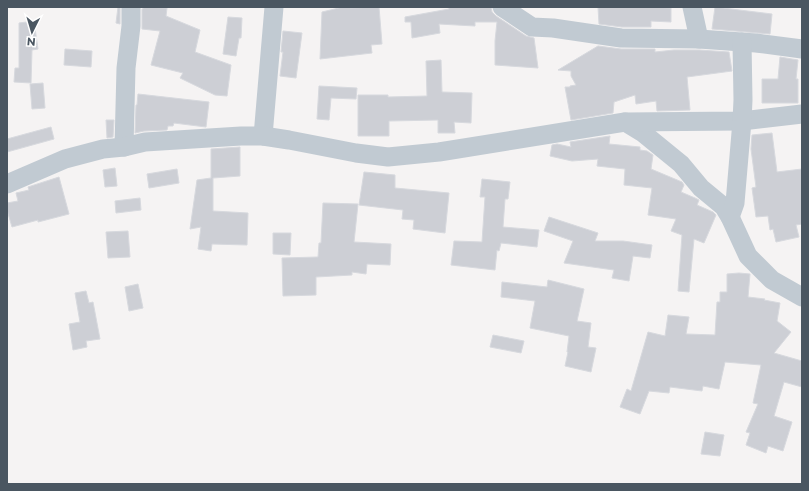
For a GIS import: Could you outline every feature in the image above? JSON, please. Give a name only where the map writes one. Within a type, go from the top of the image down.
[{"type":"street","points":[[124,147],[126,68],[131,26],[131,7]]},
{"type":"street","points":[[263,136],[274,7]]},
{"type":"street","points":[[502,7],[532,27],[553,28],[621,38],[699,39],[756,43],[802,49]]},
{"type":"street","points":[[692,7],[699,39]]},
{"type":"street","points":[[730,217],[735,204],[742,121],[742,42]]},
{"type":"street","points":[[7,184],[65,159],[103,149],[124,147],[145,142],[263,136],[356,153],[388,157],[439,152],[624,122],[742,121],[802,114]]},
{"type":"street","points":[[624,122],[643,133],[681,164],[701,188],[724,207],[748,256],[772,280],[802,297]]},
{"type":"building","points":[[118,7],[120,7],[120,24],[116,23]]},
{"type":"building","points":[[143,7],[167,8],[166,16],[200,30],[195,52],[231,65],[227,96],[215,95],[180,78],[183,73],[151,65],[160,31],[142,29]]},
{"type":"building","points":[[343,7],[379,7],[382,44],[371,45],[372,53],[320,59],[322,12]]},
{"type":"building","points":[[449,7],[491,7],[492,12],[496,16],[526,36],[534,38],[538,68],[495,65],[497,22],[475,22],[475,26],[439,24],[440,33],[412,38],[411,22],[405,22],[405,17],[449,9]]},
{"type":"building","points":[[598,7],[671,8],[671,22],[651,21],[651,27],[622,27],[599,24]]},
{"type":"building","points":[[715,7],[772,14],[770,34],[712,29]]},
{"type":"building","points":[[228,17],[242,18],[241,38],[239,38],[236,56],[223,54]]},
{"type":"building","points":[[34,21],[38,49],[32,50],[31,83],[14,82],[15,68],[19,68],[19,23]]},
{"type":"building","points":[[283,31],[302,33],[296,78],[280,76],[283,52],[281,52]]},
{"type":"building","points":[[598,46],[621,49],[655,49],[655,52],[699,50],[729,52],[732,71],[687,77],[690,110],[657,111],[656,101],[636,104],[635,95],[614,102],[613,113],[571,120],[565,87],[576,85],[571,76],[571,71],[558,70]]},
{"type":"building","points":[[65,49],[92,51],[91,67],[64,65]]},
{"type":"building","points":[[780,57],[798,60],[796,79],[798,79],[798,103],[762,103],[762,79],[778,79]]},
{"type":"building","points":[[441,60],[442,92],[472,93],[471,123],[454,122],[455,133],[438,133],[438,120],[389,121],[389,136],[358,136],[358,95],[388,95],[388,97],[427,96],[426,61]]},
{"type":"building","points":[[43,83],[45,108],[32,109],[30,84]]},
{"type":"building","points":[[319,86],[357,88],[356,99],[331,98],[329,120],[317,119]]},
{"type":"building","points":[[138,94],[209,102],[206,127],[174,123],[173,126],[168,126],[167,130],[135,133]]},
{"type":"building","points":[[106,120],[114,120],[113,137],[107,138]]},
{"type":"building","points":[[51,127],[54,139],[7,152],[7,139]]},
{"type":"building","points":[[772,133],[777,172],[802,169],[802,224],[796,225],[799,237],[776,242],[773,229],[770,230],[768,216],[756,217],[752,188],[756,187],[751,149],[752,135]]},
{"type":"building","points":[[610,136],[609,144],[640,147],[640,150],[647,151],[653,155],[651,169],[682,182],[684,185],[681,192],[699,200],[697,205],[713,212],[716,215],[704,243],[694,239],[689,292],[678,291],[682,235],[671,231],[676,219],[648,215],[652,188],[624,185],[625,169],[597,166],[598,159],[572,161],[550,156],[552,145],[557,144],[571,147],[570,142]]},
{"type":"building","points":[[240,147],[240,176],[213,178],[213,211],[248,213],[247,245],[212,244],[211,251],[198,249],[201,227],[190,229],[197,180],[211,178],[211,149]]},
{"type":"building","points":[[115,168],[117,186],[105,187],[103,170]]},
{"type":"building","points":[[177,169],[179,183],[149,188],[147,174]]},
{"type":"building","points":[[364,172],[395,175],[395,188],[449,193],[445,233],[413,229],[414,220],[402,219],[403,210],[359,205]]},
{"type":"building","points":[[59,177],[69,214],[12,227],[7,210],[7,203],[18,201],[16,193],[29,190],[28,187]]},
{"type":"building","points":[[482,179],[510,182],[508,199],[505,199],[503,227],[539,230],[537,247],[501,243],[499,251],[497,250],[495,270],[451,265],[454,241],[482,242],[485,197],[480,197]]},
{"type":"building","points":[[140,198],[141,210],[116,213],[115,201]]},
{"type":"building","points":[[323,203],[358,204],[354,242],[391,244],[390,265],[367,264],[366,274],[352,272],[352,275],[316,277],[316,295],[283,296],[282,258],[318,257],[319,243],[321,243]]},
{"type":"building","points":[[549,217],[598,233],[595,241],[623,241],[652,245],[650,258],[633,256],[629,281],[612,278],[614,270],[564,263],[573,241],[544,231]]},
{"type":"building","points":[[128,231],[130,257],[108,258],[106,232]]},
{"type":"building","points":[[273,233],[291,233],[290,255],[273,254]]},
{"type":"building","points":[[727,274],[750,274],[748,297],[780,303],[777,321],[791,332],[774,353],[802,361],[802,387],[784,382],[774,416],[792,422],[783,451],[768,446],[766,453],[746,445],[750,433],[746,432],[758,404],[753,403],[761,365],[725,362],[719,389],[703,386],[702,391],[670,387],[669,393],[649,391],[640,414],[620,407],[627,389],[631,391],[648,332],[665,336],[668,315],[689,317],[686,334],[715,335],[717,302],[720,302],[720,292],[727,292]]},
{"type":"building","points":[[548,280],[584,289],[577,321],[591,323],[588,347],[596,348],[591,372],[565,366],[569,336],[530,328],[535,301],[501,297],[502,282],[547,287]]},
{"type":"building","points":[[138,284],[143,308],[129,311],[125,287]]},
{"type":"building","points":[[86,291],[89,303],[93,302],[100,339],[86,341],[87,347],[73,350],[69,324],[80,322],[75,293]]},
{"type":"building","points":[[493,335],[524,341],[521,353],[490,347]]},
{"type":"building","points":[[705,432],[724,435],[720,456],[701,454]]}]
